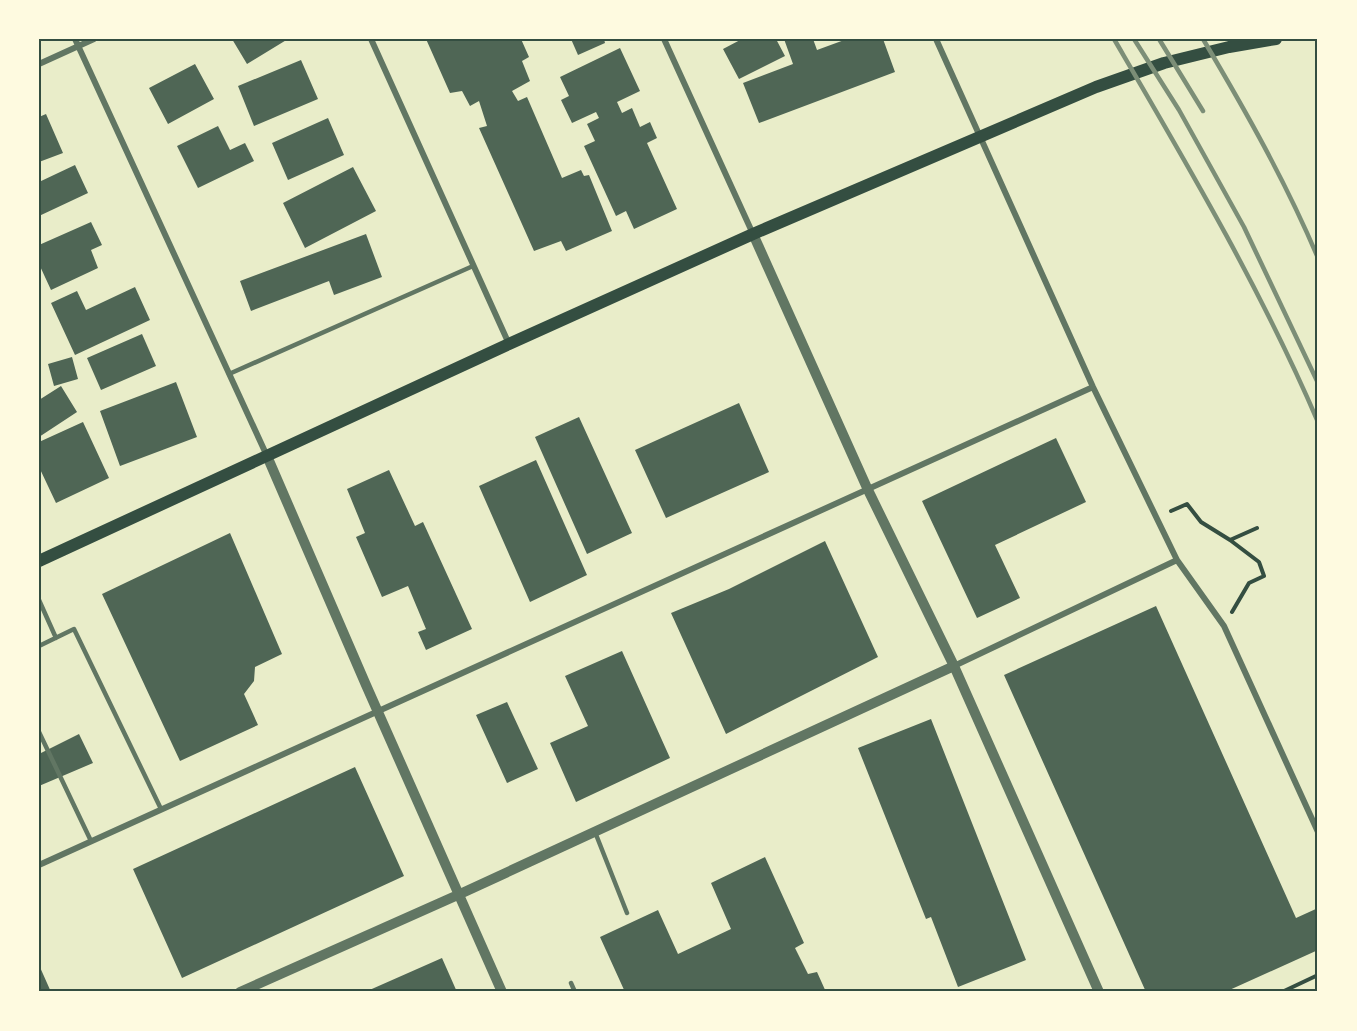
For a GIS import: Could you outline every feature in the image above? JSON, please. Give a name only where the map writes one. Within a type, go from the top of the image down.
[{"type":"main road","points":[[39,561],[753,234],[1096,87],[1164,63],[1229,46],[1276,39]]},
{"type":"street","points":[[39,64],[77,42],[94,39]]},
{"type":"street","points":[[371,39],[509,344]]},
{"type":"street","points":[[664,39],[868,490],[954,666],[1099,992]]},
{"type":"street","points":[[936,39],[1093,387],[1177,560],[1224,626],[1318,832]]},
{"type":"street","points":[[77,42],[267,456],[377,712],[502,992]]},
{"type":"street","points":[[39,865],[1093,387]]},
{"type":"street","points":[[240,992],[595,832],[1177,560]]},
{"type":"lane","points":[[229,374],[473,266]]},
{"type":"lane","points":[[39,600],[56,638]]},
{"type":"lane","points":[[39,646],[74,629],[161,809]]},
{"type":"lane","points":[[39,732],[91,841]]},
{"type":"lane","points":[[595,832],[627,913]]},
{"type":"lane","points":[[571,983],[575,992]]},
{"type":"path","points":[[1157,518],[1187,504],[1201,522],[1259,562],[1264,576],[1250,583],[1224,626]]},
{"type":"path","points":[[1230,540],[1257,528]]},
{"type":"path","points":[[1282,992],[1318,975]]},
{"type":"building","points":[[232,39],[288,39],[247,64]]},
{"type":"building","points":[[426,39],[521,39],[529,57],[522,61],[530,81],[512,91],[518,101],[527,97],[562,178],[581,170],[584,176],[589,175],[612,231],[566,251],[561,241],[534,251],[479,128],[487,126],[479,101],[470,106],[462,91],[450,93]]},
{"type":"building","points":[[571,39],[604,39],[605,43],[578,55]]},
{"type":"building","points":[[742,39],[776,39],[785,56],[739,79],[723,49]]},
{"type":"building","points":[[784,39],[813,39],[817,50],[847,39],[883,39],[895,72],[759,123],[743,83],[793,64]]},
{"type":"building","points":[[620,48],[640,91],[617,102],[622,113],[632,108],[640,127],[650,122],[657,138],[647,143],[677,209],[634,229],[626,211],[616,216],[584,146],[595,141],[587,124],[599,118],[596,112],[572,123],[561,100],[569,96],[560,77]]},
{"type":"building","points":[[301,60],[318,99],[254,126],[238,86]]},
{"type":"building","points":[[195,64],[214,99],[168,124],[149,88]]},
{"type":"building","points":[[46,114],[63,153],[39,162],[39,117]]},
{"type":"building","points":[[328,118],[344,155],[288,180],[272,143]]},
{"type":"building","points":[[218,126],[230,150],[245,143],[254,161],[198,188],[177,146]]},
{"type":"building","points":[[75,165],[88,193],[39,216],[39,182]]},
{"type":"building","points":[[353,167],[376,211],[305,248],[283,203]]},
{"type":"building","points":[[91,222],[102,245],[91,250],[98,268],[51,290],[39,264],[39,245]]},
{"type":"building","points":[[366,234],[382,277],[334,295],[329,281],[251,311],[240,281]]},
{"type":"building","points":[[135,287],[150,320],[75,355],[51,303],[77,291],[86,310]]},
{"type":"building","points":[[142,334],[156,366],[101,390],[87,358]]},
{"type":"building","points":[[72,357],[78,379],[54,386],[48,364]]},
{"type":"building","points":[[176,382],[197,437],[120,466],[100,411]]},
{"type":"building","points":[[61,386],[77,412],[39,437],[39,400]]},
{"type":"building","points":[[739,403],[769,472],[666,518],[635,450]]},
{"type":"building","points":[[579,417],[632,533],[587,554],[535,437]]},
{"type":"building","points":[[83,422],[109,478],[56,503],[39,467],[39,442]]},
{"type":"building","points":[[1056,438],[1086,502],[995,545],[1020,598],[977,618],[922,501]]},
{"type":"building","points":[[536,460],[587,575],[530,602],[479,486]]},
{"type":"building","points":[[389,470],[415,526],[423,522],[472,629],[426,650],[418,632],[426,629],[408,586],[382,597],[356,537],[365,533],[347,489]]},
{"type":"building","points":[[230,533],[282,654],[255,667],[254,681],[244,694],[258,725],[180,761],[102,594]]},
{"type":"building","points":[[825,541],[878,657],[726,734],[671,613],[729,589]]},
{"type":"building","points":[[1156,606],[1296,918],[1318,908],[1318,950],[1225,992],[1146,992],[1004,675]]},
{"type":"building","points":[[622,651],[670,758],[576,802],[550,743],[588,726],[565,676]]},
{"type":"building","points":[[507,702],[538,769],[507,783],[476,715]]},
{"type":"building","points":[[931,719],[1026,960],[958,987],[931,917],[926,919],[858,748]]},
{"type":"building","points":[[79,734],[93,763],[39,786],[39,754]]},
{"type":"building","points":[[355,767],[404,876],[182,978],[133,869]]},
{"type":"building","points":[[765,857],[804,943],[795,948],[808,974],[817,972],[826,992],[625,992],[600,937],[658,910],[678,954],[731,929],[711,883]]},
{"type":"building","points":[[442,958],[457,992],[365,992]]},
{"type":"building","points":[[39,965],[51,992],[39,992]]},
{"type":"railway","points":[[1114,39],[1248,275],[1318,422]]},
{"type":"railway","points":[[1134,39],[1179,110],[1244,227],[1318,383]]},
{"type":"railway","points":[[1159,39],[1203,111]]},
{"type":"railway","points":[[1203,39],[1264,147],[1318,258]]}]
